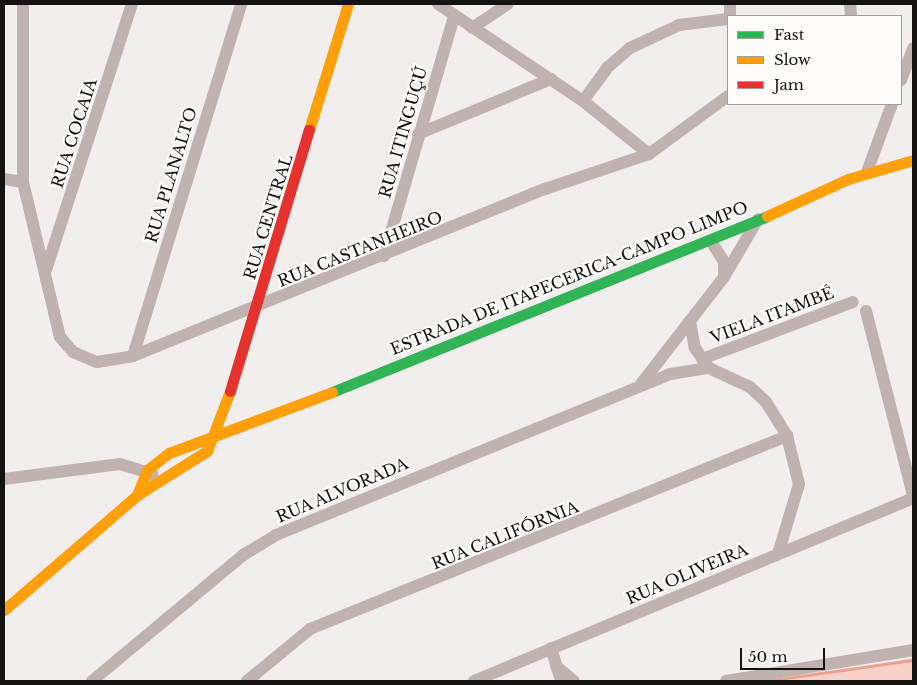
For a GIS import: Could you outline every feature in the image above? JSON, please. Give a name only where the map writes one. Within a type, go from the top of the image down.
[{"type":"main road","name":"RUA CENTRAL","points":[[215,440],[348,4]]},
{"type":"main road","name":"ESTRADA DE ITAPECERICA-CAMPO LIMPO","points":[[137,495],[147,470],[169,453],[215,440],[711,241],[867,172],[913,160]]},
{"type":"main road","name":"ESTRADA DE ITAPECERICA-CAMPO LIMPO","points":[[4,610],[137,495],[206,451],[215,440]]},
{"type":"street","name":"RUA CASTANHEIRO","points":[[24,4],[23,182],[46,271],[54,320],[72,352],[97,362],[133,356],[256,309],[545,189],[649,154],[727,97]]},
{"type":"street","name":"RUA COCAIA","points":[[46,271],[132,4]]},
{"type":"street","name":"RUA PLANALTO","points":[[133,356],[241,4]]},
{"type":"street","points":[[438,4],[454,17],[583,101],[649,154]]},
{"type":"street","points":[[472,28],[508,4]]},
{"type":"street","name":"RUA ITINGUÇÚ","points":[[384,256],[418,134],[454,17]]},
{"type":"street","points":[[583,101],[618,56],[637,44],[679,25],[727,18]]},
{"type":"street","points":[[902,76],[908,53]]},
{"type":"street","points":[[418,134],[551,79]]},
{"type":"street","points":[[867,172],[892,105]]},
{"type":"street","points":[[4,179],[23,182]]},
{"type":"street","name":"RUA ALVORADA","points":[[639,386],[724,277],[758,219]]},
{"type":"street","points":[[711,241],[724,262],[724,277]]},
{"type":"street","name":"VIELA ITAMBÉ","points":[[706,364],[854,302]]},
{"type":"street","points":[[866,311],[913,497]]},
{"type":"street","points":[[690,321],[706,364],[750,387],[766,402],[787,436],[799,484],[778,554]]},
{"type":"street","name":"RUA ALVORADA","points":[[92,681],[259,544],[639,386],[670,374],[706,364]]},
{"type":"street","name":"RUA CALIFÓRNIA","points":[[247,681],[310,629],[787,436]]},
{"type":"street","points":[[4,480],[120,464],[147,470],[162,479]]},
{"type":"street","name":"RUA OLIVEIRA","points":[[474,681],[913,497]]},
{"type":"street","points":[[551,648],[561,681]]},
{"type":"street","points":[[726,681],[913,650]]},
{"type":"street","points":[[556,666],[574,681]]},
{"type":"shaded area","points":[[913,658],[913,681],[778,681]]},
{"type":"waterway","points":[[765,681],[913,660]]},
{"type":"traffic: fast","points":[[332,392],[767,216]]},
{"type":"traffic: slow","points":[[309,130],[348,4]]},
{"type":"traffic: slow","points":[[767,216],[848,179],[913,160]]},
{"type":"traffic: slow","points":[[4,610],[137,495],[207,451],[230,391]]},
{"type":"traffic: slow","points":[[137,495],[147,470],[169,453],[332,392]]},
{"type":"traffic: jam","points":[[230,391],[309,130]]}]
